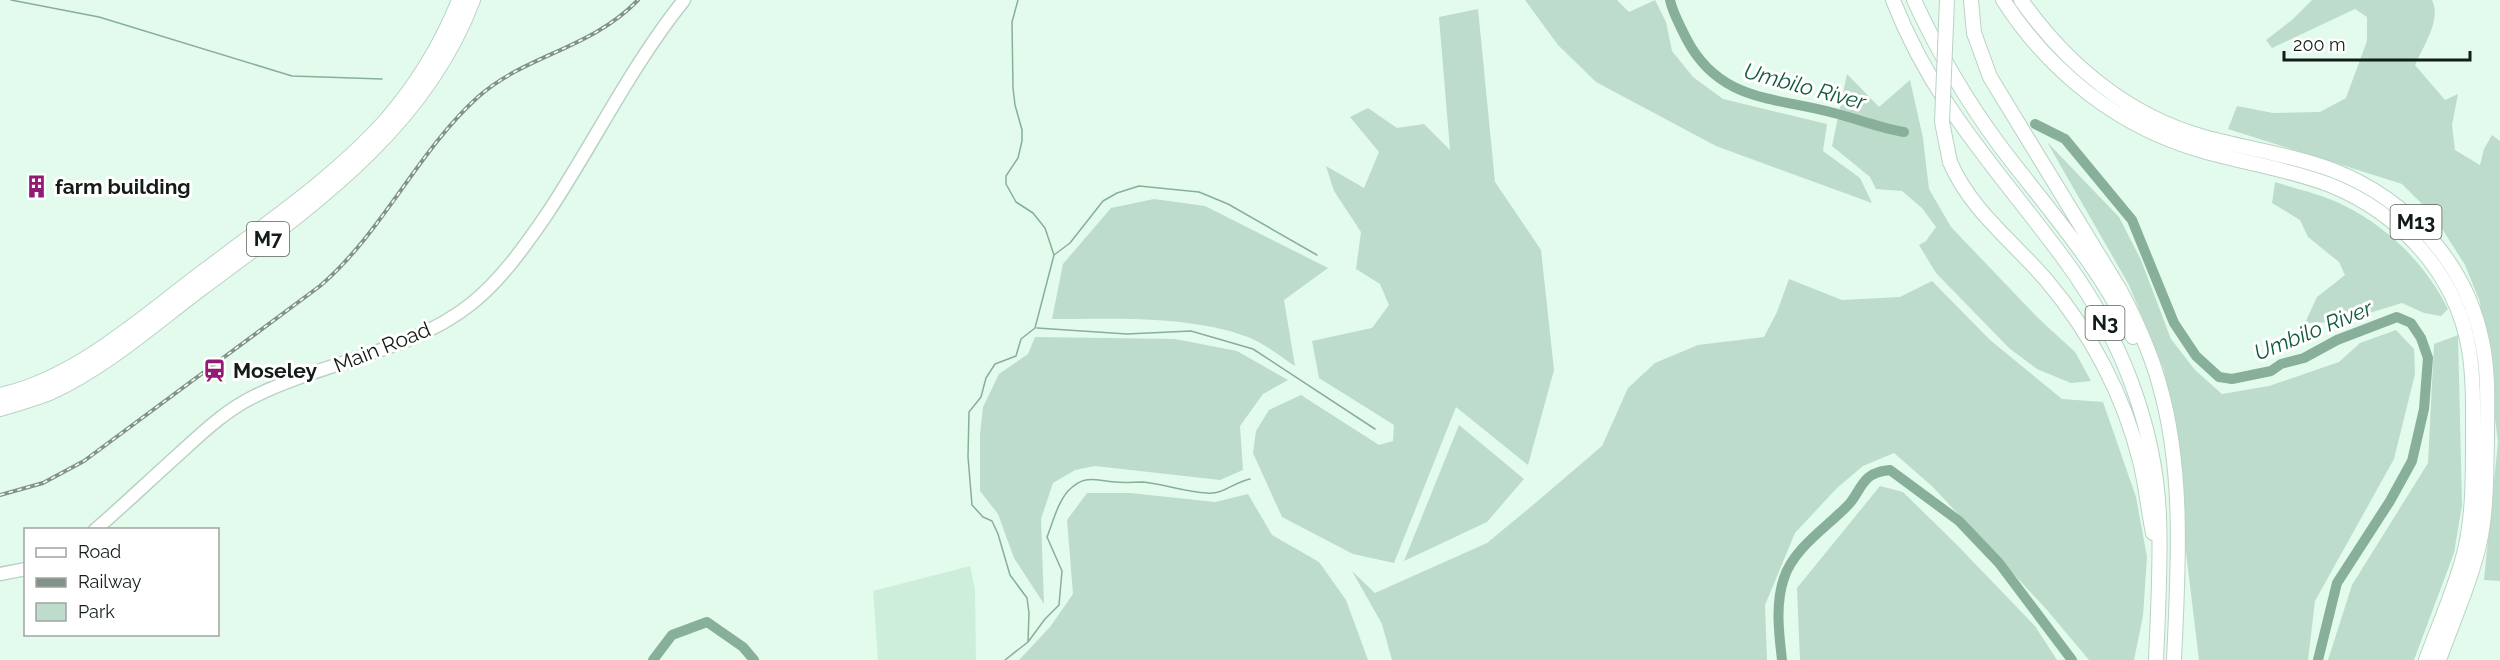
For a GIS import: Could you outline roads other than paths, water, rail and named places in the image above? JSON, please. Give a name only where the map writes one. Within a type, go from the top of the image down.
[{"type":"highway","points":[[430,59],[451,0]]},
{"type":"highway","name":"M7","points":[[0,395],[41,382],[99,349],[337,168],[386,119],[430,59],[459,0]]},
{"type":"highway","name":"M7","points":[[0,409],[51,392],[114,354],[341,182],[406,116],[440,65],[473,0]]},
{"type":"highway","points":[[406,116],[425,98],[439,79],[461,45],[483,0]]},
{"type":"highway","name":"N3","points":[[1893,0],[1926,71],[1954,117],[2067,262],[2096,306],[2119,350],[2139,406],[2152,463],[2159,513],[2160,571],[2156,660]]},
{"type":"highway","name":"N3","points":[[1914,0],[1943,61],[1966,98],[2070,234],[2110,293],[2129,327],[2148,373],[2172,459],[2178,532],[2175,660]]},
{"type":"highway","points":[[1947,0],[1942,115],[1950,162],[1967,195],[2048,282],[2081,326],[2102,363],[2122,404],[2140,462],[2160,571]]},
{"type":"highway","points":[[1971,0],[1972,22],[1977,46],[1999,93],[2106,266],[2133,315],[2152,361],[2161,392],[2172,459]]},
{"type":"highway","name":"M13","points":[[2003,0],[2026,33],[2065,75],[2092,97],[2121,116],[2144,129],[2178,143],[2308,178],[2353,196],[2393,222],[2409,236],[2438,273],[2460,316],[2470,358],[2473,399],[2473,491],[2464,552],[2426,660]]},
{"type":"highway","name":"M13","points":[[2021,0],[2049,37],[2070,59],[2127,103],[2174,126],[2203,137],[2306,161],[2354,179],[2382,195],[2409,215],[2431,237],[2449,262],[2468,298],[2482,341],[2487,392],[2484,522],[2471,570],[2439,660]]},
{"type":"highway","points":[[2446,660],[2451,627]]},
{"type":"main road","name":"Main Road","points":[[97,528],[207,429],[242,403],[270,389],[431,328],[471,304],[516,257],[577,166],[645,53],[684,0]]},
{"type":"main road","points":[[0,574],[24,569]]},
{"type":"waterway","points":[[11,0],[99,17],[292,76],[382,79]]},
{"type":"waterway","points":[[1018,0],[1012,22],[1013,88],[1022,130],[1022,141],[1018,158],[1006,176],[1006,184],[1016,202],[1033,213],[1045,228],[1054,255],[1035,328],[1021,339],[1016,356],[995,364],[986,378],[981,397],[969,412],[968,457],[972,505],[983,517],[992,521],[1010,575],[1027,598],[1028,642]]},
{"type":"waterway","name":"Umbilo River","points":[[1670,0],[1686,38],[1699,59],[1732,86],[1750,94],[1904,132]]},
{"type":"waterway","name":"Umbilo River","points":[[2035,124],[2065,139],[2132,220],[2174,323],[2196,356],[2219,377],[2232,379],[2271,371],[2281,364],[2304,358],[2337,340],[2397,317],[2411,323],[2421,338],[2428,358],[2424,409],[2412,461],[2390,501],[2337,583],[2318,660]]},
{"type":"waterway","points":[[1054,255],[1070,243],[1103,201],[1117,193],[1139,186],[1199,192],[1228,204],[1317,255]]},
{"type":"waterway","points":[[1037,328],[1127,334],[1191,331],[1253,349],[1375,429]]},
{"type":"waterway","name":"Umbilo River","points":[[1782,660],[1779,598],[1789,567],[1804,547],[1850,503],[1871,475],[1890,470],[1959,521],[1999,563],[2072,660]]},
{"type":"waterway","points":[[1005,660],[1028,642],[1059,605],[1062,571],[1047,537],[1061,502],[1074,485],[1091,479],[1143,482],[1213,493],[1250,479]]},
{"type":"waterway","name":"Umbilo River","points":[[653,660],[672,635],[707,622],[743,647],[754,660]]},
{"type":"railway","points":[[0,495],[43,483],[84,461],[320,286],[363,241],[436,142],[478,97],[516,71],[600,30],[620,17],[638,0]]},
{"type":"place","name":"farm building","points":[[37,186]]},
{"type":"place","name":"Moseley","points":[[215,370]]}]
